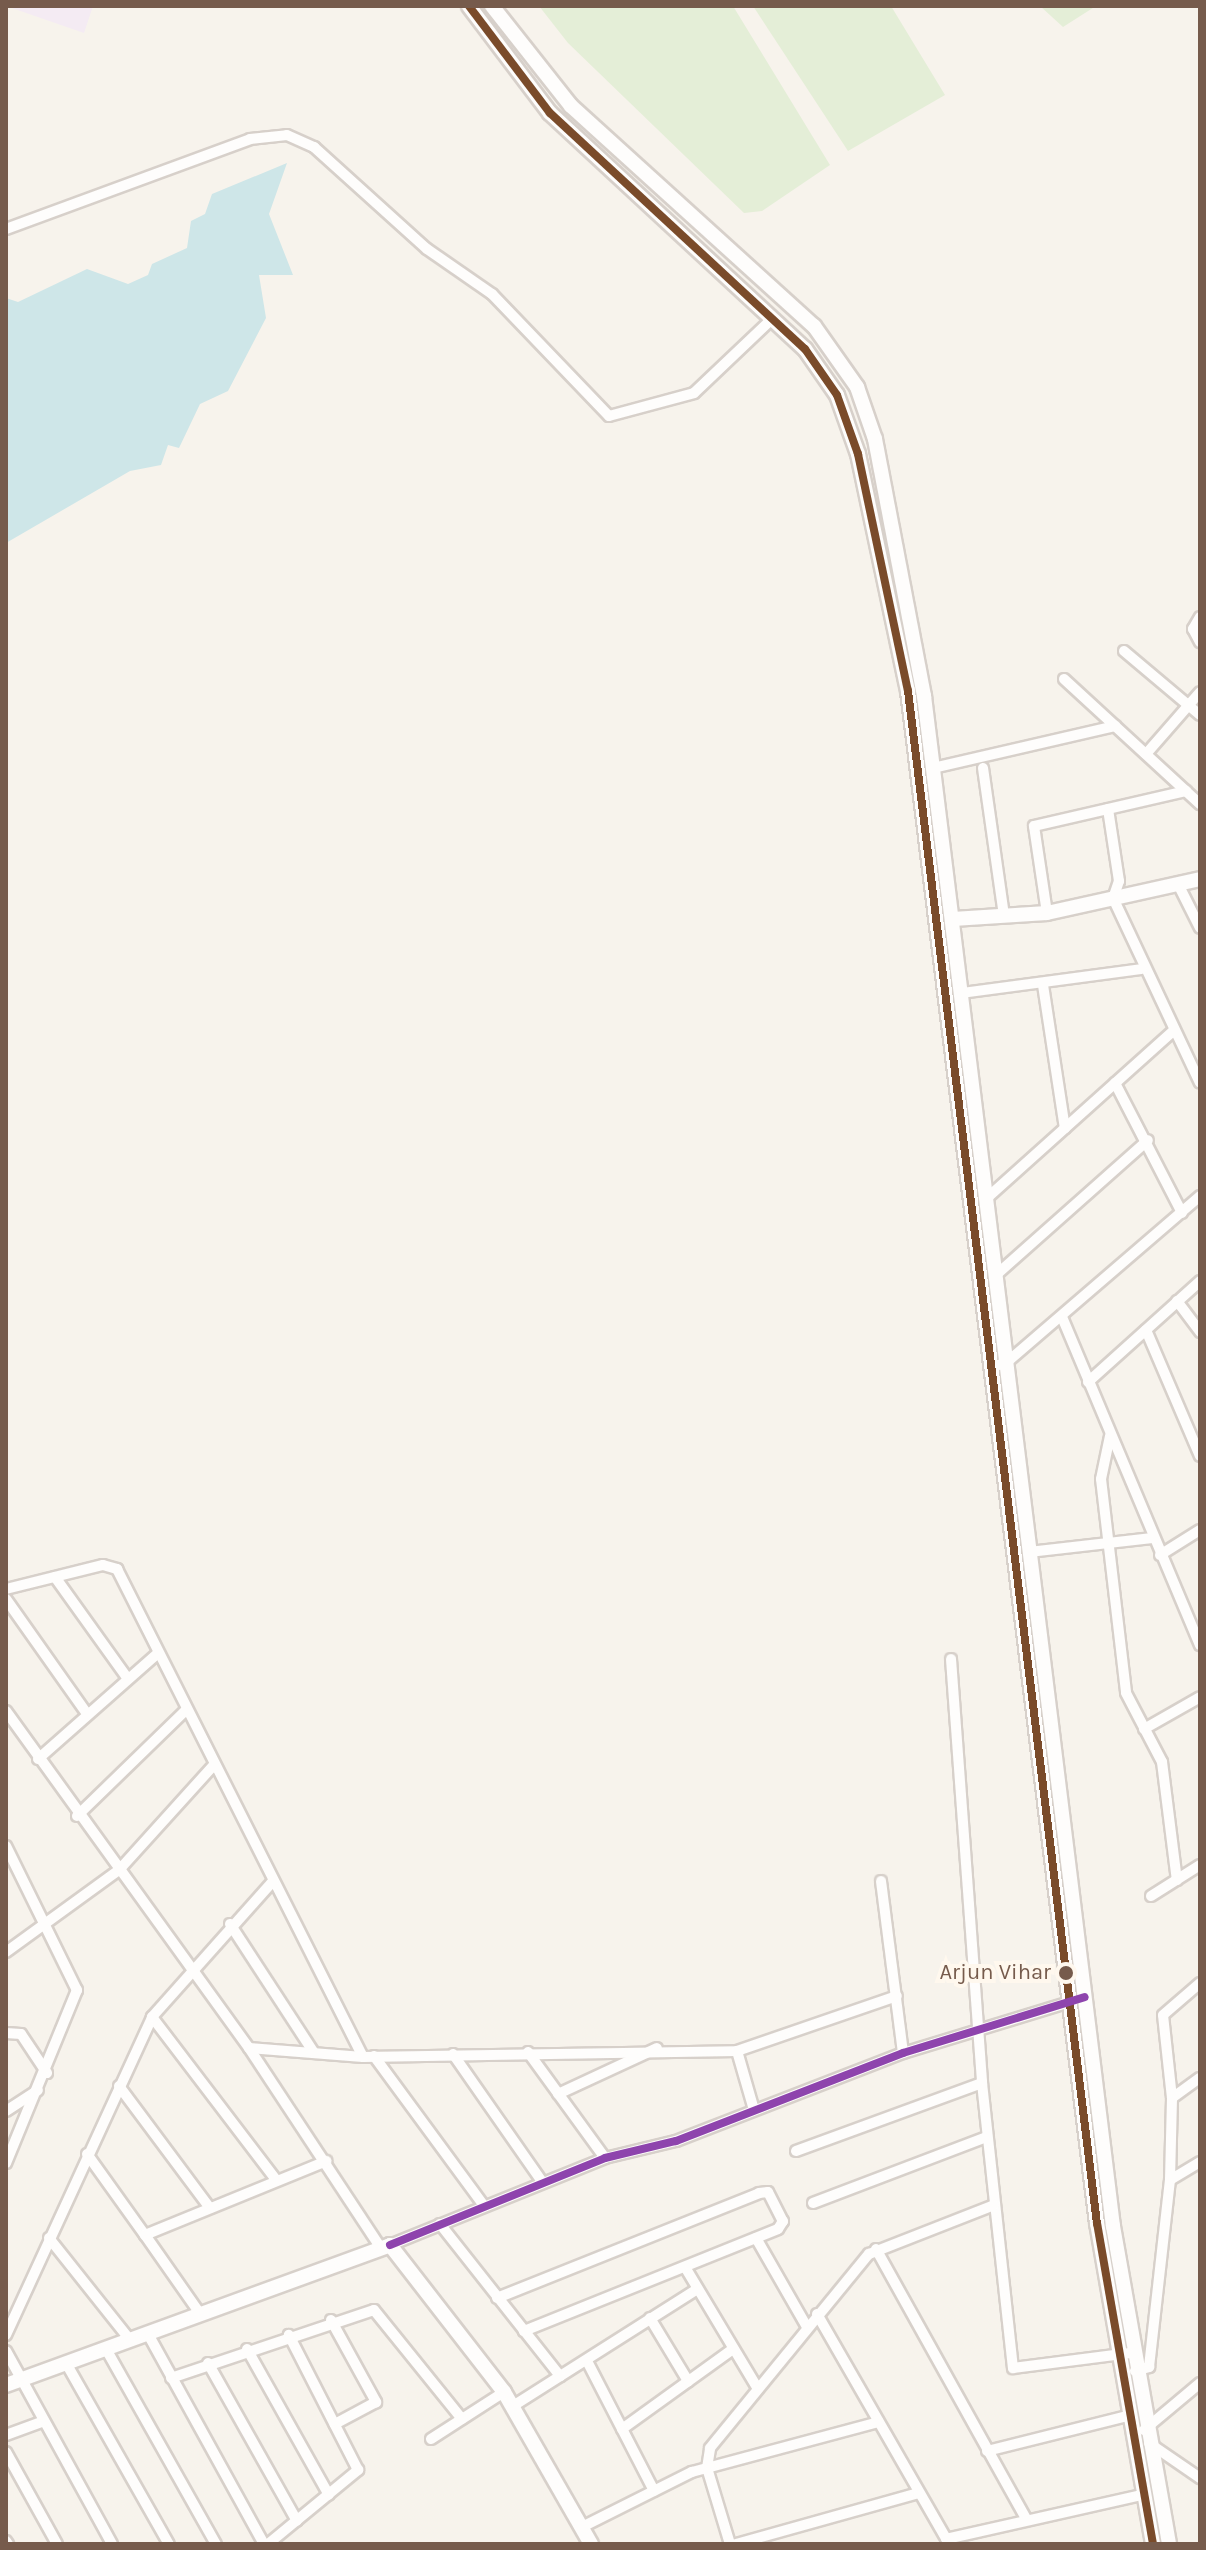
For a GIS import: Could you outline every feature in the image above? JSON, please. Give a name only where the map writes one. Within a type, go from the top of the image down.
[{"type":"main road","points":[[469,6],[550,113],[773,318],[837,395],[844,415],[908,691],[991,1367],[1078,1999],[1123,2354],[1127,2416],[1153,2544]]},
{"type":"main road","points":[[492,6],[571,106],[814,326],[857,387],[864,405],[933,768],[1029,1552],[1078,1999]]},
{"type":"main road","points":[[837,395],[857,387]]},
{"type":"main road","points":[[844,415],[864,405]]},
{"type":"main road","points":[[953,919],[1047,913],[1200,879]]},
{"type":"main road","points":[[6,2385],[384,2245],[508,2399],[584,2526],[591,2544]]},
{"type":"main road","points":[[1123,2354],[1133,2372],[1169,2544]]},
{"type":"street","points":[[6,229],[250,139],[287,135],[314,147],[427,249],[492,294],[609,416],[694,393],[773,318]]},
{"type":"street","points":[[1200,617],[1193,629],[1200,642]]},
{"type":"street","points":[[1124,651],[1200,715]]},
{"type":"street","points":[[1064,679],[1200,804]]},
{"type":"street","points":[[1146,754],[1200,692]]},
{"type":"street","points":[[933,768],[1115,726]]},
{"type":"street","points":[[983,768],[1004,916]]},
{"type":"street","points":[[1047,913],[1031,830],[1186,791]]},
{"type":"street","points":[[1108,809],[1119,881],[1113,898],[1141,969],[1200,1083]]},
{"type":"street","points":[[1178,884],[1200,928]]},
{"type":"street","points":[[962,993],[1043,985],[1141,969]]},
{"type":"street","points":[[1043,985],[1065,1128]]},
{"type":"street","points":[[987,1198],[1172,1032]]},
{"type":"street","points":[[1115,1083],[1148,1140],[1182,1213]]},
{"type":"street","points":[[996,1275],[1148,1140]]},
{"type":"street","points":[[991,1367],[1006,1363],[1199,1200]]},
{"type":"street","points":[[1088,1382],[1200,1281]]},
{"type":"street","points":[[1177,1301],[1200,1332]]},
{"type":"street","points":[[1062,1317],[1152,1538],[1196,1626],[1200,1645]]},
{"type":"street","points":[[1146,1330],[1200,1456]]},
{"type":"street","points":[[1110,1436],[1101,1479],[1106,1543],[1126,1693],[1162,1762],[1177,1880]]},
{"type":"street","points":[[1160,1555],[1200,1530]]},
{"type":"street","points":[[1029,1552],[1152,1538]]},
{"type":"street","points":[[6,1589],[111,1565],[273,1881],[368,2057],[484,2206]]},
{"type":"street","points":[[55,1577],[128,1679]]},
{"type":"street","points":[[6,1599],[87,1714]]},
{"type":"street","points":[[38,1759],[157,1654]]},
{"type":"street","points":[[951,1659],[982,2083],[1013,2368],[1123,2354]]},
{"type":"street","points":[[1144,1729],[1200,1697]]},
{"type":"street","points":[[6,1711],[77,1816],[249,2048],[384,2245],[605,2158],[754,2110],[903,2053],[980,2033],[1078,1999]]},
{"type":"street","points":[[77,1816],[185,1711]]},
{"type":"street","points":[[6,1952],[119,1870],[213,1766]]},
{"type":"street","points":[[6,1846],[49,1922],[77,1990],[47,2073],[6,2163]]},
{"type":"street","points":[[1151,1896],[1200,1865]]},
{"type":"street","points":[[6,2335],[152,2017],[189,1969],[273,1881]]},
{"type":"street","points":[[881,1881],[903,2053]]},
{"type":"street","points":[[230,1924],[314,2053]]},
{"type":"street","points":[[1133,2372],[1149,2367],[1170,2180],[1172,2098],[1163,2015],[1198,1987]]},
{"type":"street","points":[[249,2048],[368,2057],[659,2047],[737,2051],[897,1996]]},
{"type":"street","points":[[152,2017],[276,2180]]},
{"type":"street","points":[[6,2033],[21,2034],[47,2073]]},
{"type":"street","points":[[558,2094],[659,2047]]},
{"type":"street","points":[[737,2051],[754,2110]]},
{"type":"street","points":[[528,2052],[605,2158]]},
{"type":"street","points":[[453,2054],[543,2183]]},
{"type":"street","points":[[1172,2098],[1200,2078]]},
{"type":"street","points":[[796,2151],[982,2083]]},
{"type":"street","points":[[119,2086],[210,2208]]},
{"type":"street","points":[[6,2111],[39,2089]]},
{"type":"street","points":[[813,2203],[987,2137]]},
{"type":"street","points":[[87,2154],[201,2315]]},
{"type":"street","points":[[145,2235],[326,2161]]},
{"type":"street","points":[[1170,2180],[1200,2162]]},
{"type":"street","points":[[497,2298],[764,2191],[782,2226],[524,2331]]},
{"type":"street","points":[[730,2544],[707,2468],[710,2448],[817,2314],[876,2249],[994,2205]]},
{"type":"street","points":[[440,2224],[560,2376]]},
{"type":"street","points":[[49,2238],[130,2340]]},
{"type":"street","points":[[756,2238],[807,2327]]},
{"type":"street","points":[[876,2249],[1027,2520]]},
{"type":"street","points":[[685,2267],[758,2389]]},
{"type":"street","points":[[431,2439],[462,2419],[587,2361],[696,2290]]},
{"type":"street","points":[[171,2378],[331,2320],[381,2313],[462,2419]]},
{"type":"street","points":[[817,2314],[948,2542],[1027,2520],[1142,2495]]},
{"type":"street","points":[[650,2318],[688,2381]]},
{"type":"street","points":[[331,2320],[376,2402],[335,2424]]},
{"type":"street","points":[[148,2334],[266,2544],[358,2470],[289,2335]]},
{"type":"street","points":[[106,2349],[216,2544]]},
{"type":"street","points":[[247,2349],[329,2495]]},
{"type":"street","points":[[622,2429],[733,2349]]},
{"type":"street","points":[[6,2351],[112,2544]]},
{"type":"street","points":[[587,2361],[654,2491]]},
{"type":"street","points":[[66,2363],[169,2544]]},
{"type":"street","points":[[208,2363],[297,2521]]},
{"type":"street","points":[[1200,2383],[1146,2436],[1200,2478]]},
{"type":"street","points":[[987,2451],[1127,2416]]},
{"type":"street","points":[[6,2435],[44,2421]]},
{"type":"street","points":[[584,2526],[707,2468],[878,2422]]},
{"type":"street","points":[[6,2452],[57,2544]]},
{"type":"street","points":[[736,2544],[919,2493]]},
{"type":"shaded area","points":[[6,6],[93,6],[84,33]]},
{"type":"green space","points":[[539,6],[733,6],[830,165],[762,211],[744,213],[568,43]]},
{"type":"green space","points":[[753,6],[891,6],[945,95],[848,151]]},
{"type":"green space","points":[[1040,6],[1096,6],[1063,27]]},
{"type":"water","points":[[287,163],[269,214],[293,275],[259,275],[266,318],[228,391],[200,404],[179,448],[168,445],[161,465],[130,471],[6,543],[6,298],[18,302],[87,269],[128,284],[148,275],[152,264],[187,248],[191,221],[205,214],[212,194]]},
{"type":"transit line","points":[[469,6],[550,113],[805,349],[837,395],[858,454],[908,691],[1097,2223],[1153,2544]]},
{"type":"transit line","points":[[390,2245],[605,2158],[676,2141],[903,2053],[1085,1997]]},
{"type":"place","name":"Arjun Vihar","points":[[1066,1973]]}]
